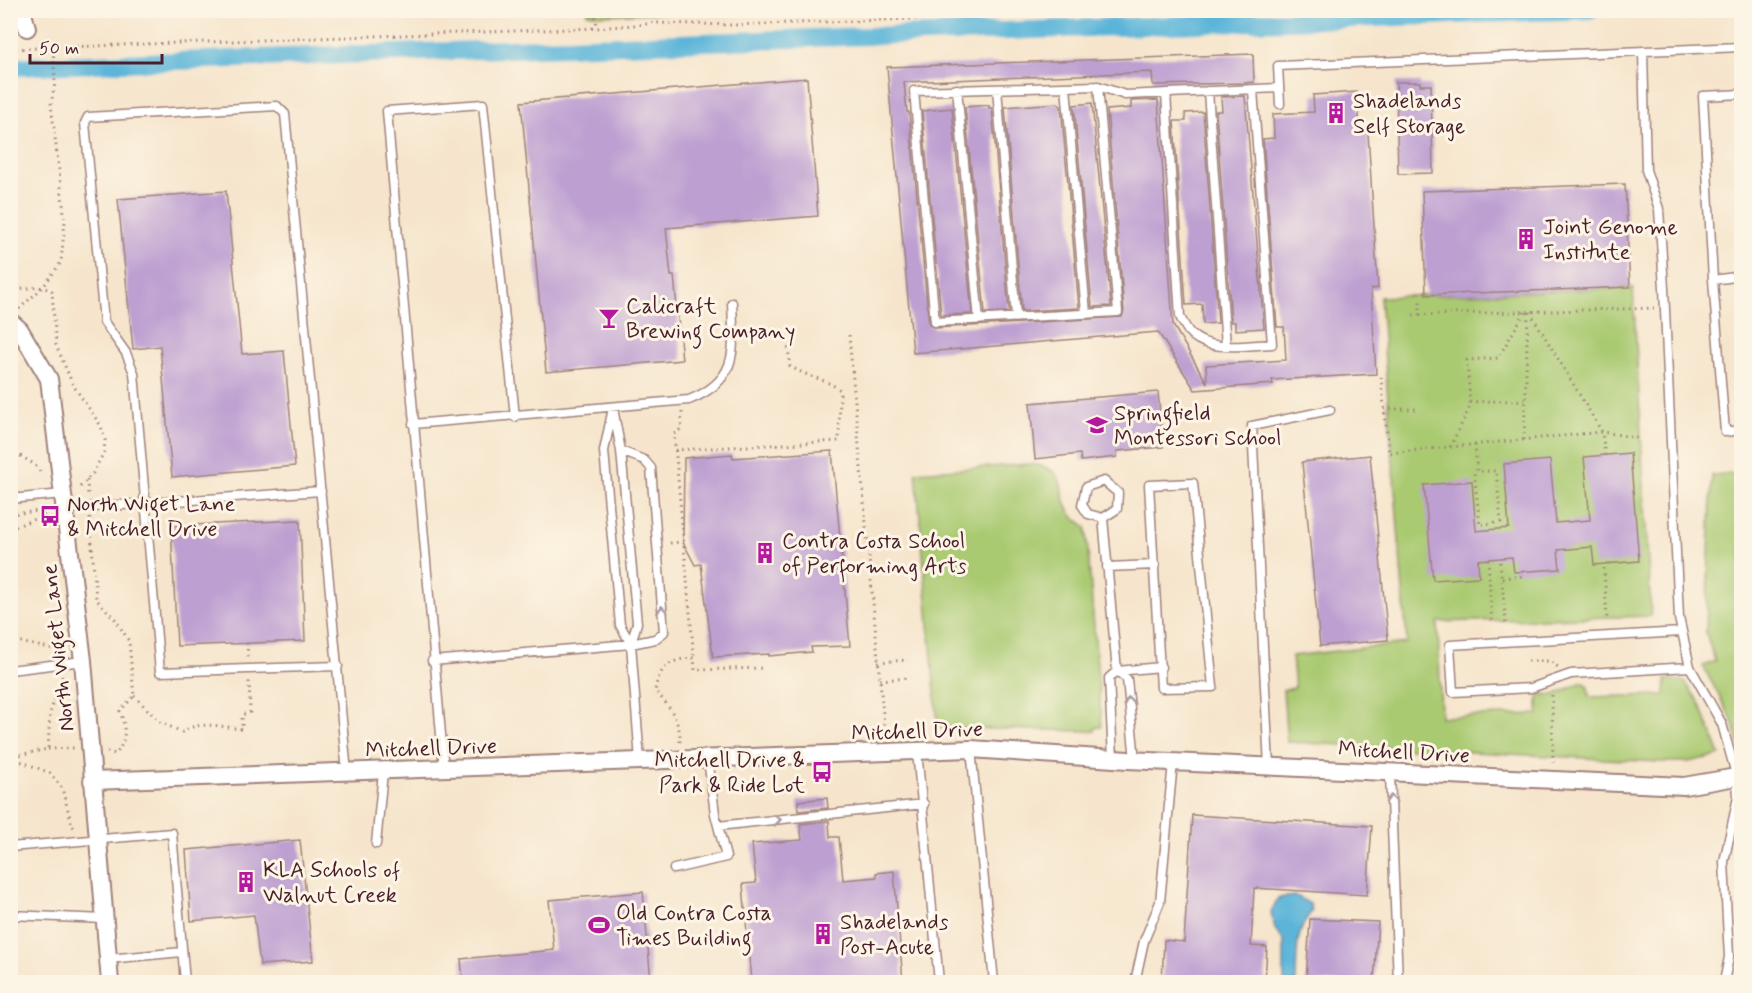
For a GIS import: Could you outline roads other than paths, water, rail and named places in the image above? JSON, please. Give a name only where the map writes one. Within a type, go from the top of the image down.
[{"type":"street","points":[[22,10],[27,28]]},
{"type":"street","name":"North Wiget Lane","points":[[13,316],[49,380],[61,504],[83,660],[92,781],[91,839],[105,919],[110,982]]},
{"type":"street","name":"Mitchell Drive","points":[[92,781],[444,770],[971,749],[1269,767],[1684,786],[1739,777]]},
{"type":"lane","points":[[1280,104],[1278,66],[1742,47]]},
{"type":"lane","points":[[1643,51],[1646,170],[1659,209],[1679,618],[1690,668],[1722,724],[1739,777],[1736,808],[1724,862],[1729,957],[1724,982]]},
{"type":"lane","points":[[1098,86],[1118,312],[936,322],[914,91],[1098,86],[1125,95],[1279,88]]},
{"type":"lane","points":[[1066,87],[1086,313]]},
{"type":"lane","points":[[997,89],[1016,317]]},
{"type":"lane","points":[[957,90],[979,320]]},
{"type":"lane","points":[[1166,93],[1179,317],[1190,334],[1207,343],[1226,346],[1272,344],[1253,90]]},
{"type":"lane","points":[[1208,91],[1226,346]]},
{"type":"lane","points":[[1742,94],[1703,96],[1713,280],[1725,432],[1742,430]]},
{"type":"lane","points":[[444,770],[432,661],[387,111],[483,104],[515,417]]},
{"type":"lane","points":[[338,666],[160,672],[134,373],[126,353],[104,322],[85,123],[88,117],[277,106],[285,114],[338,666],[347,773]]},
{"type":"lane","points":[[1713,280],[1742,276]]},
{"type":"lane","points":[[413,424],[613,408],[682,400],[707,392],[721,381],[730,362],[733,344],[732,303]]},
{"type":"lane","points":[[613,408],[621,451],[637,624],[631,644],[640,761]]},
{"type":"lane","points":[[613,408],[604,451],[620,625],[631,644]]},
{"type":"lane","points":[[1269,767],[1252,426],[1330,410]]},
{"type":"lane","points":[[432,661],[631,644],[655,639],[664,632],[651,468],[644,460],[621,451]]},
{"type":"lane","points":[[1104,482],[1118,493],[1117,508],[1103,518],[1088,514],[1082,505],[1086,487],[1104,482]]},
{"type":"lane","points":[[1193,483],[1213,687],[1161,688],[1161,667],[1149,486],[1193,483]]},
{"type":"lane","points":[[10,499],[45,495],[61,504],[89,508],[321,491]]},
{"type":"lane","points":[[1103,518],[1118,671],[1127,680],[1135,760]]},
{"type":"lane","points":[[1107,567],[1155,564]]},
{"type":"lane","points":[[1682,632],[1450,645],[1452,692],[1531,688],[1571,674],[1690,668]]},
{"type":"lane","points":[[10,670],[83,660]]},
{"type":"lane","points":[[1113,758],[1109,678],[1118,671],[1161,667]]},
{"type":"lane","points":[[971,749],[994,982]]},
{"type":"lane","points":[[917,751],[924,804],[939,982]]},
{"type":"lane","points":[[674,869],[726,857],[718,826],[708,759]]},
{"type":"lane","points":[[1136,982],[1144,941],[1160,902],[1173,762]]},
{"type":"lane","points":[[375,844],[383,772]]},
{"type":"lane","points":[[1390,773],[1398,982]]},
{"type":"lane","points":[[718,826],[924,804]]},
{"type":"lane","points":[[10,847],[172,833],[185,982]]},
{"type":"lane","points":[[10,915],[105,919]]},
{"type":"lane","points":[[108,958],[182,952]]},
{"type":"water","points":[[1296,896],[1310,904],[1312,911],[1299,936],[1296,982],[1284,982],[1284,941],[1275,929],[1271,912],[1278,898]]},
{"type":"waterway","points":[[10,67],[1590,10]]},
{"type":"place","name":"Shadelands Self Storage","points":[[1336,113]]},
{"type":"place","name":"Joint Genome Institute","points":[[1526,239]]},
{"type":"place","name":"Calicraft Brewing Company","points":[[609,318]]},
{"type":"place","name":"Springfield Montessori School","points":[[1097,425]]},
{"type":"place","name":"North Wiget Lane & Mitchell Drive","points":[[50,516]]},
{"type":"place","name":"Contra Costa School of Performing Arts","points":[[765,553]]},
{"type":"place","name":"Mitchell Drive & Park & Ride Lot","points":[[822,772]]},
{"type":"place","name":"KLA Schools of Walnut Creek","points":[[246,882]]},
{"type":"place","name":"Old Contra Costa Times Building","points":[[599,925]]},
{"type":"place","name":"Shadelands Post-Acute","points":[[823,934]]}]
